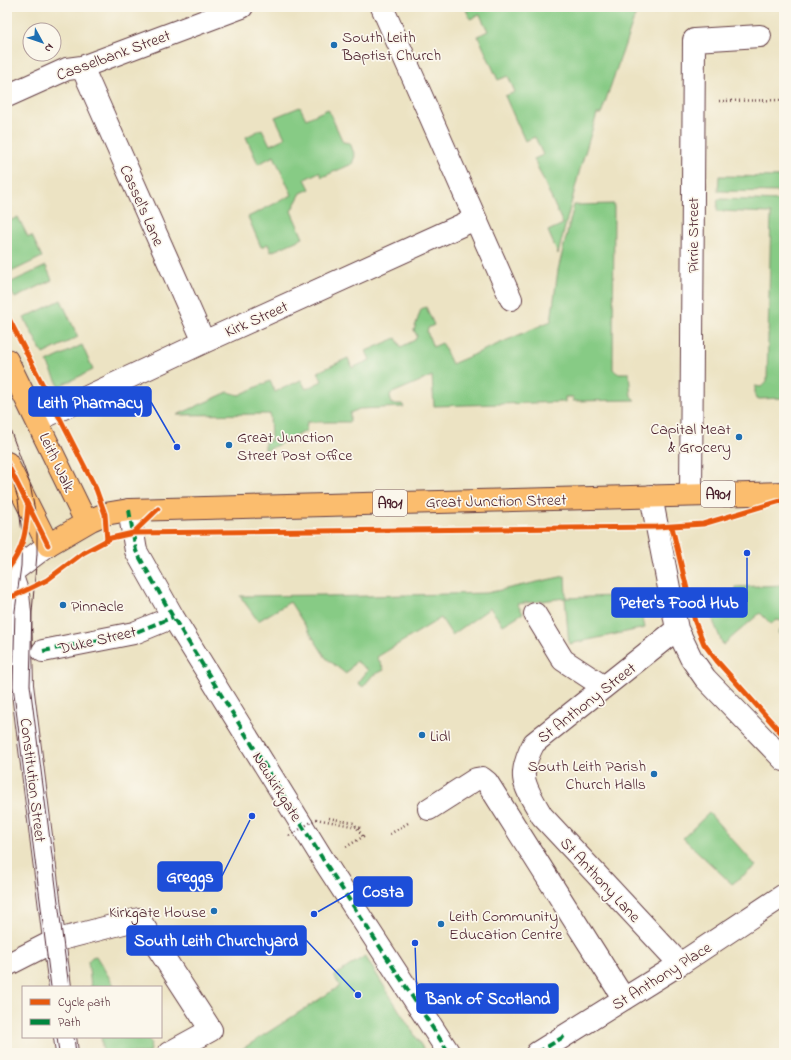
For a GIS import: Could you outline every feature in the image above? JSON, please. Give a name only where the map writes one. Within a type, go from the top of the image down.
[{"type":"main road","name":"Leith Walk","points":[[7,360],[38,420],[86,522]]},
{"type":"main road","points":[[7,463],[48,545]]},
{"type":"main road","name":"Great Junction Street","points":[[48,545],[86,522],[104,514],[129,510],[784,493]]},
{"type":"street","name":"Casselbank Street","points":[[7,96],[67,70],[82,67],[242,7]]},
{"type":"street","points":[[382,7],[511,300]]},
{"type":"street","name":"Pirrie Street","points":[[691,495],[694,40],[760,36]]},
{"type":"street","name":"Cassel's Lane","points":[[82,67],[204,342]]},
{"type":"street","name":"Kirk Street","points":[[38,420],[204,342],[475,219]]},
{"type":"street","points":[[651,496],[677,629],[691,658],[705,678],[784,760]]},
{"type":"street","name":"Newkirkgate","points":[[129,510],[136,551],[173,617],[324,861],[449,1053]]},
{"type":"street","points":[[9,574],[48,545]]},
{"type":"street","name":"Constitution Street","points":[[9,574],[18,594],[22,646],[22,685],[60,986]]},
{"type":"street","points":[[535,614],[563,660],[604,688]]},
{"type":"street","name":"Duke Street","points":[[43,651],[134,633],[173,617]]},
{"type":"street","name":"St Anthony Street","points":[[528,791],[523,775],[525,760],[534,743],[677,629]]},
{"type":"street","points":[[429,809],[476,780],[482,778],[487,782],[624,999]]},
{"type":"street","name":"St Anthony Lane","points":[[528,791],[542,816],[680,964]]},
{"type":"street","name":"St Anthony Place","points":[[537,1053],[680,964],[784,895]]},
{"type":"street","points":[[7,965],[54,941],[139,919],[210,1030],[169,1053]]},
{"type":"street","points":[[65,1038],[67,1053]]},
{"type":"path","points":[[693,102],[784,100]]},
{"type":"path","points":[[289,836],[316,819],[362,828]]},
{"type":"green space","points":[[465,7],[638,7],[601,114],[597,114],[580,169],[558,254],[548,231],[563,224],[534,159],[543,155],[535,137],[525,141],[505,96],[515,92],[508,76],[498,80],[478,36],[488,31],[480,15],[470,19]]},
{"type":"green space","points":[[300,107],[306,119],[328,109],[343,142],[350,143],[355,156],[352,164],[322,177],[319,172],[305,179],[310,189],[301,193],[291,211],[303,238],[271,252],[268,244],[261,247],[248,217],[292,195],[274,156],[258,164],[246,137],[262,129],[270,145],[285,138],[275,117]]},
{"type":"green space","points":[[719,176],[784,177],[784,192],[718,191]]},
{"type":"green space","points":[[718,199],[784,201],[784,398],[759,399],[755,397],[755,386],[761,387],[767,381],[771,213],[717,211]]},
{"type":"green space","points":[[614,204],[613,369],[617,373],[629,373],[631,396],[635,400],[573,401],[573,397],[565,397],[565,402],[434,406],[432,376],[390,394],[391,404],[402,404],[404,407],[359,409],[350,413],[350,422],[307,422],[306,431],[265,451],[265,441],[271,441],[270,414],[177,415],[228,392],[239,395],[270,381],[275,392],[301,380],[306,389],[322,381],[318,372],[348,358],[352,368],[370,360],[366,351],[396,338],[401,347],[415,340],[417,336],[414,330],[421,309],[426,307],[434,325],[428,328],[427,332],[433,347],[442,343],[452,364],[551,321],[558,270],[574,205]]},
{"type":"green space","points":[[18,217],[28,237],[32,236],[42,257],[7,274],[7,222]]},
{"type":"green space","points":[[46,266],[52,280],[15,298],[7,284]]},
{"type":"green space","points":[[61,300],[78,337],[43,354],[24,318]]},
{"type":"green space","points":[[82,345],[93,370],[59,386],[47,362]]},
{"type":"green space","points":[[565,576],[566,598],[638,595],[645,628],[569,644],[565,598],[517,604],[523,613],[503,625],[490,608],[452,635],[441,618],[377,657],[384,670],[372,676],[363,687],[358,683],[368,670],[356,661],[346,674],[326,658],[290,602],[258,621],[240,596],[326,595],[326,597],[487,593]]},
{"type":"green space","points":[[784,585],[784,626],[782,621],[776,620],[771,624],[760,613],[723,645],[714,623],[706,594],[736,594],[736,587]]},
{"type":"green space","points":[[784,626],[784,639],[778,633]]},
{"type":"green space","points":[[709,813],[756,866],[732,884],[683,838]]},
{"type":"green space","points":[[96,956],[114,986],[91,986],[88,961],[92,957]]},
{"type":"green space","points":[[365,956],[426,1053],[236,1053],[340,986],[334,976]]},
{"type":"green space","points":[[101,1038],[148,1038],[151,1044],[149,1053],[103,1053]]},
{"type":"tram line","points":[[7,421],[30,484],[37,522],[37,554],[32,612],[30,685],[69,986]]},
{"type":"tram line","points":[[7,462],[18,499],[22,533],[21,566],[15,611],[13,686],[51,986]]},
{"type":"tram line","points":[[57,1038],[59,1053]]},
{"type":"tram line","points":[[74,1038],[76,1053]]},
{"type":"marked path","points":[[129,510],[136,551],[173,617],[324,861],[449,1053]]},
{"type":"marked path","points":[[43,651],[134,633],[173,617]]},
{"type":"marked path","points":[[537,1053],[565,1036]]},
{"type":"cycle path","points":[[7,315],[96,489],[105,514],[107,541]]},
{"type":"cycle path","points":[[7,463],[48,545]]},
{"type":"cycle path","points":[[133,533],[657,527],[703,524],[784,500]]},
{"type":"cycle path","points":[[7,570],[21,547],[25,532],[28,505]]},
{"type":"cycle path","points":[[7,596],[14,596],[47,580],[83,553],[111,538],[133,533],[158,509]]},
{"type":"cycle path","points":[[672,527],[695,622],[704,644],[717,661],[784,736]]},
{"type":"place","name":"South Leith Baptist Church","points":[[334,45]]},
{"type":"place","name":"Capital Meat & Grocery","points":[[739,437]]},
{"type":"place","name":"Great Junction Street Post Office","points":[[229,445]]},
{"type":"place","name":"Leith Pharmacy","points":[[177,447]]},
{"type":"place","name":"Peter's Food Hub","points":[[747,553]]},
{"type":"place","name":"Pinnacle","points":[[63,605]]},
{"type":"place","name":"Lidl","points":[[422,735]]},
{"type":"place","name":"South Leith Parish Church Halls","points":[[654,774]]},
{"type":"place","name":"Greggs","points":[[252,816]]},
{"type":"place","name":"Kirkgate House","points":[[214,911]]},
{"type":"place","name":"Costa","points":[[314,914]]},
{"type":"place","name":"Leith Community Education Centre","points":[[441,924]]},
{"type":"place","name":"Bank of Scotland","points":[[415,943]]},
{"type":"place","name":"South Leith Churchyard","points":[[358,995]]}]
